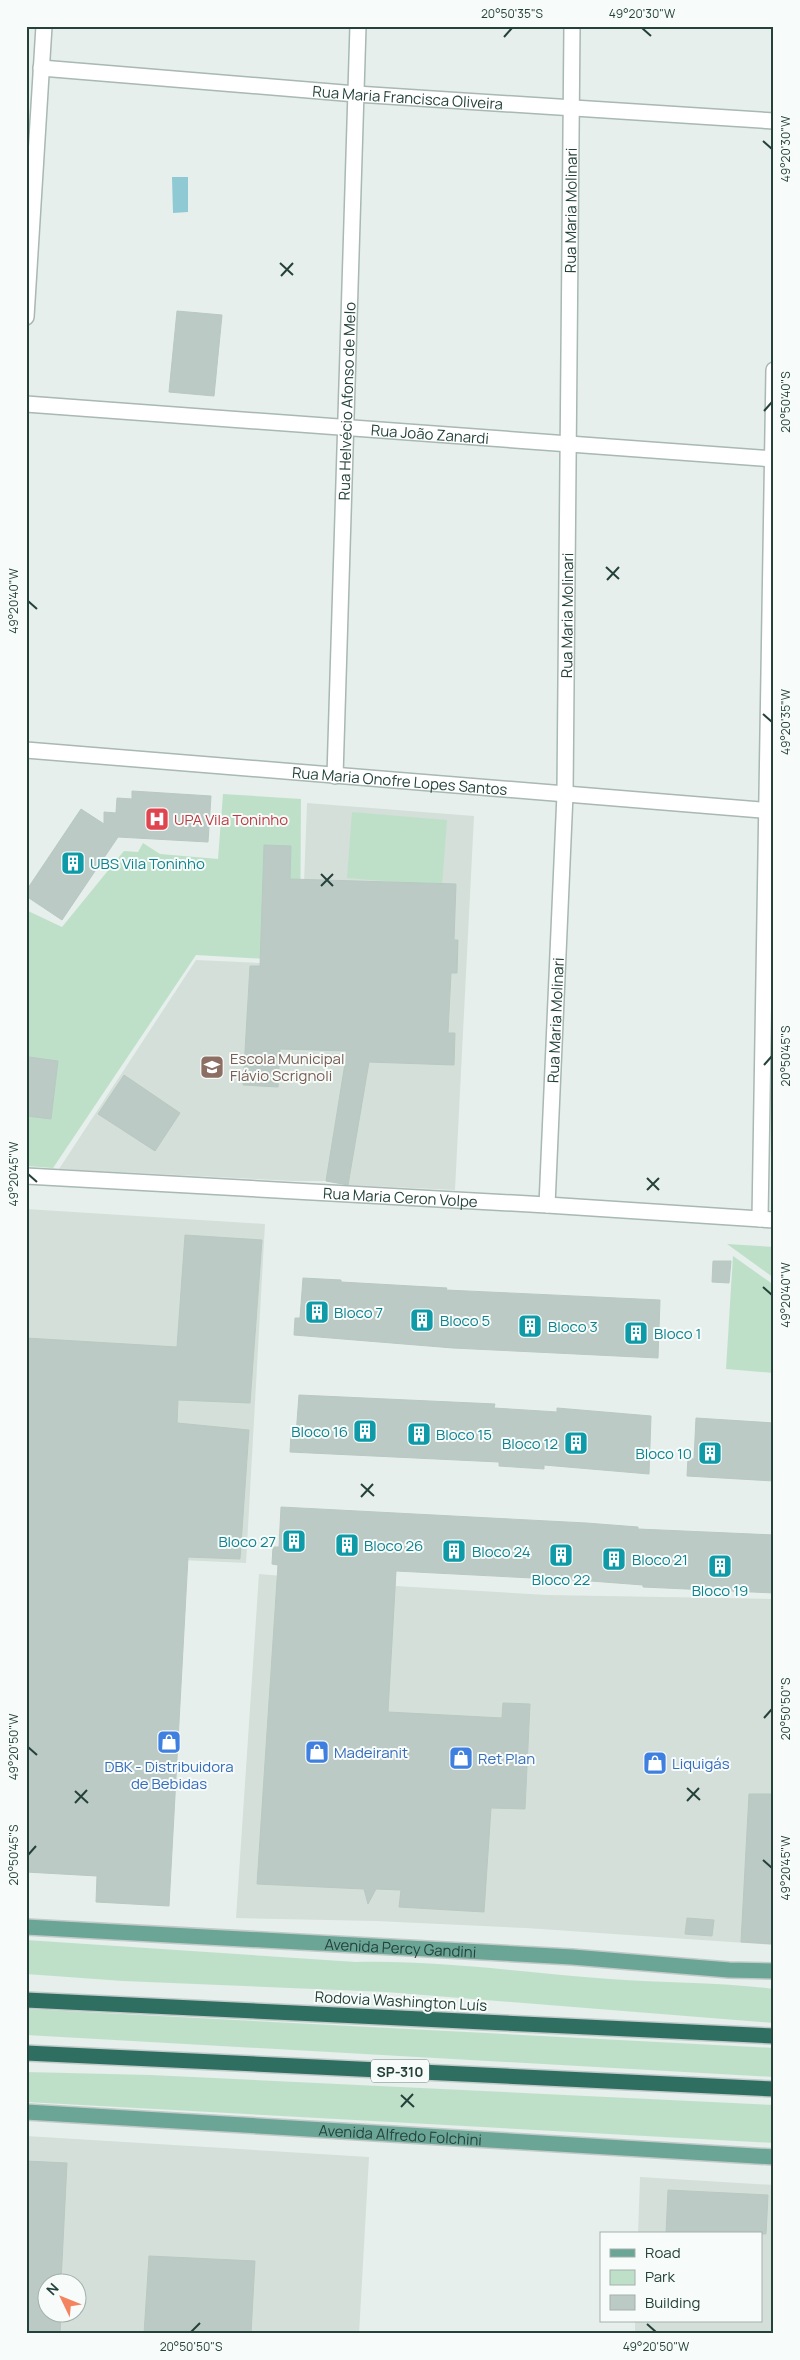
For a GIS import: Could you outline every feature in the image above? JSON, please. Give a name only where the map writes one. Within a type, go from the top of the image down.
[{"type":"highway","name":"Rodovia Washington Luís","points":[[26,2000],[774,2036]]},
{"type":"highway","name":"SP-310","points":[[26,2053],[774,2089]]},
{"type":"main road","name":"Avenida Percy Gandini","points":[[26,1927],[572,1956],[774,1971]]},
{"type":"main road","name":"Avenida Alfredo Folchini","points":[[26,2112],[774,2157]]},
{"type":"street","points":[[26,317],[44,26]]},
{"type":"street","name":"Rua Helvécio Afonso de Melo","points":[[335,776],[358,26]]},
{"type":"street","name":"Rua Maria Molinari","points":[[547,1205],[564,794],[572,26]]},
{"type":"street","name":"Rua Maria Francisca Oliveira","points":[[41,68],[356,94],[774,122]]},
{"type":"street","points":[[767,1220],[774,370]]},
{"type":"street","name":"Rua João Zanardi","points":[[26,404],[773,459]]},
{"type":"street","name":"Rua Maria Onofre Lopes Santos","points":[[26,750],[770,811]]},
{"type":"street","name":"Rua Maria Ceron Volpe","points":[[26,1176],[547,1205],[767,1220]]},
{"type":"shaded area","points":[[307,803],[474,816],[455,1190],[348,1185],[326,1181],[59,1169],[196,960],[301,965]]},
{"type":"shaded area","points":[[26,1209],[265,1224],[246,1563],[26,1553]]},
{"type":"shaded area","points":[[259,1574],[396,1586],[547,1595],[774,1599],[774,1945],[526,1928],[376,1921],[236,1918]]},
{"type":"shaded area","points":[[26,2136],[369,2157],[359,2334],[26,2334]]},
{"type":"shaded area","points":[[640,2177],[774,2185],[774,2334],[635,2334],[635,2322],[762,2322],[762,2232],[638,2232]]},
{"type":"green space","points":[[223,794],[301,799],[300,961],[196,955],[53,1168],[26,1166],[26,910],[62,927],[124,851],[138,852],[143,843],[160,854],[218,859]]},
{"type":"green space","points":[[352,812],[447,820],[442,886],[347,878]]},
{"type":"green space","points":[[727,1244],[774,1247],[774,1278]]},
{"type":"green space","points":[[733,1256],[774,1285],[774,1373],[726,1369]]},
{"type":"green space","points":[[26,1940],[356,1962],[452,1965],[610,1979],[774,1989],[774,2023],[386,1992],[123,1981],[26,1974]]},
{"type":"green space","points":[[26,2009],[774,2048],[774,2077],[26,2035]]},
{"type":"green space","points":[[26,2072],[151,2075],[774,2105],[774,2143],[26,2102]]},
{"type":"water","points":[[172,177],[188,177],[188,212],[173,213]]},
{"type":"building","points":[[177,311],[222,315],[214,396],[169,392]]},
{"type":"building","points":[[132,791],[211,796],[208,842],[118,837],[62,920],[26,896],[26,891],[81,809],[104,824],[104,812],[116,813],[117,798],[132,799]]},
{"type":"building","points":[[264,845],[291,846],[290,879],[456,884],[454,940],[458,940],[457,973],[451,973],[448,1033],[455,1033],[454,1065],[369,1062],[348,1185],[326,1181],[347,1051],[280,1049],[278,1087],[243,1085],[250,966],[260,966]]},
{"type":"building","points":[[29,1057],[58,1061],[51,1119],[26,1116],[26,1079]]},
{"type":"building","points":[[124,1075],[180,1113],[155,1151],[98,1114]]},
{"type":"building","points":[[185,1235],[262,1240],[250,1403],[178,1400],[177,1423],[249,1430],[240,1559],[188,1557],[169,1906],[96,1902],[97,1876],[26,1872],[26,1338],[177,1347]]},
{"type":"building","points":[[713,1261],[731,1261],[729,1283],[712,1282]]},
{"type":"building","points":[[303,1278],[447,1288],[446,1290],[660,1300],[658,1358],[453,1348],[294,1335],[295,1318],[300,1318]]},
{"type":"building","points":[[299,1395],[495,1404],[494,1408],[557,1412],[557,1408],[651,1416],[649,1474],[544,1465],[544,1469],[499,1466],[499,1462],[290,1452],[291,1434],[296,1435]]},
{"type":"building","points":[[696,1418],[774,1423],[774,1481],[687,1476],[688,1458],[694,1459]]},
{"type":"building","points":[[281,1507],[586,1523],[638,1527],[638,1529],[774,1535],[774,1593],[643,1587],[643,1585],[591,1581],[396,1571],[388,1712],[502,1718],[503,1703],[530,1704],[525,1809],[491,1808],[484,1912],[399,1907],[401,1890],[376,1889],[368,1904],[364,1889],[257,1884],[278,1565],[272,1564],[273,1547],[279,1547]]},
{"type":"building","points":[[749,1794],[774,1794],[774,1944],[741,1942]]},
{"type":"building","points":[[687,1918],[714,1920],[712,1936],[685,1934]]},
{"type":"building","points":[[26,2161],[67,2163],[62,2272],[38,2272],[38,2322],[61,2322],[60,2334],[26,2334]]},
{"type":"building","points":[[668,2190],[768,2195],[766,2234],[762,2234],[762,2232],[666,2232]]},
{"type":"building","points":[[149,2256],[255,2261],[251,2334],[144,2334]]},
{"type":"place","name":"UPA Vila Toninho","points":[[157,819]]},
{"type":"place","name":"UBS Vila Toninho","points":[[73,863]]},
{"type":"place","name":"Escola Municipal Flávio Scrignoli","points":[[212,1067]]},
{"type":"place","name":"Bloco 7","points":[[317,1312]]},
{"type":"place","name":"Bloco 5","points":[[422,1320]]},
{"type":"place","name":"Bloco 3","points":[[530,1326]]},
{"type":"place","name":"Bloco 1","points":[[636,1333]]},
{"type":"place","name":"Bloco 16","points":[[365,1431]]},
{"type":"place","name":"Bloco 15","points":[[419,1434]]},
{"type":"place","name":"Bloco 12","points":[[576,1443]]},
{"type":"place","name":"Bloco 10","points":[[710,1453]]},
{"type":"place","name":"Bloco 27","points":[[294,1541]]},
{"type":"place","name":"Bloco 26","points":[[347,1545]]},
{"type":"place","name":"Bloco 24","points":[[454,1551]]},
{"type":"place","name":"Bloco 22","points":[[561,1555]]},
{"type":"place","name":"Bloco 21","points":[[614,1559]]},
{"type":"place","name":"Bloco 19","points":[[720,1566]]},
{"type":"place","name":"DBK - Distribuidora de Bebidas","points":[[169,1742]]},
{"type":"place","name":"Madeiranit","points":[[317,1752]]},
{"type":"place","name":"Ret Plan","points":[[461,1758]]},
{"type":"place","name":"Liquigás","points":[[655,1763]]}]
